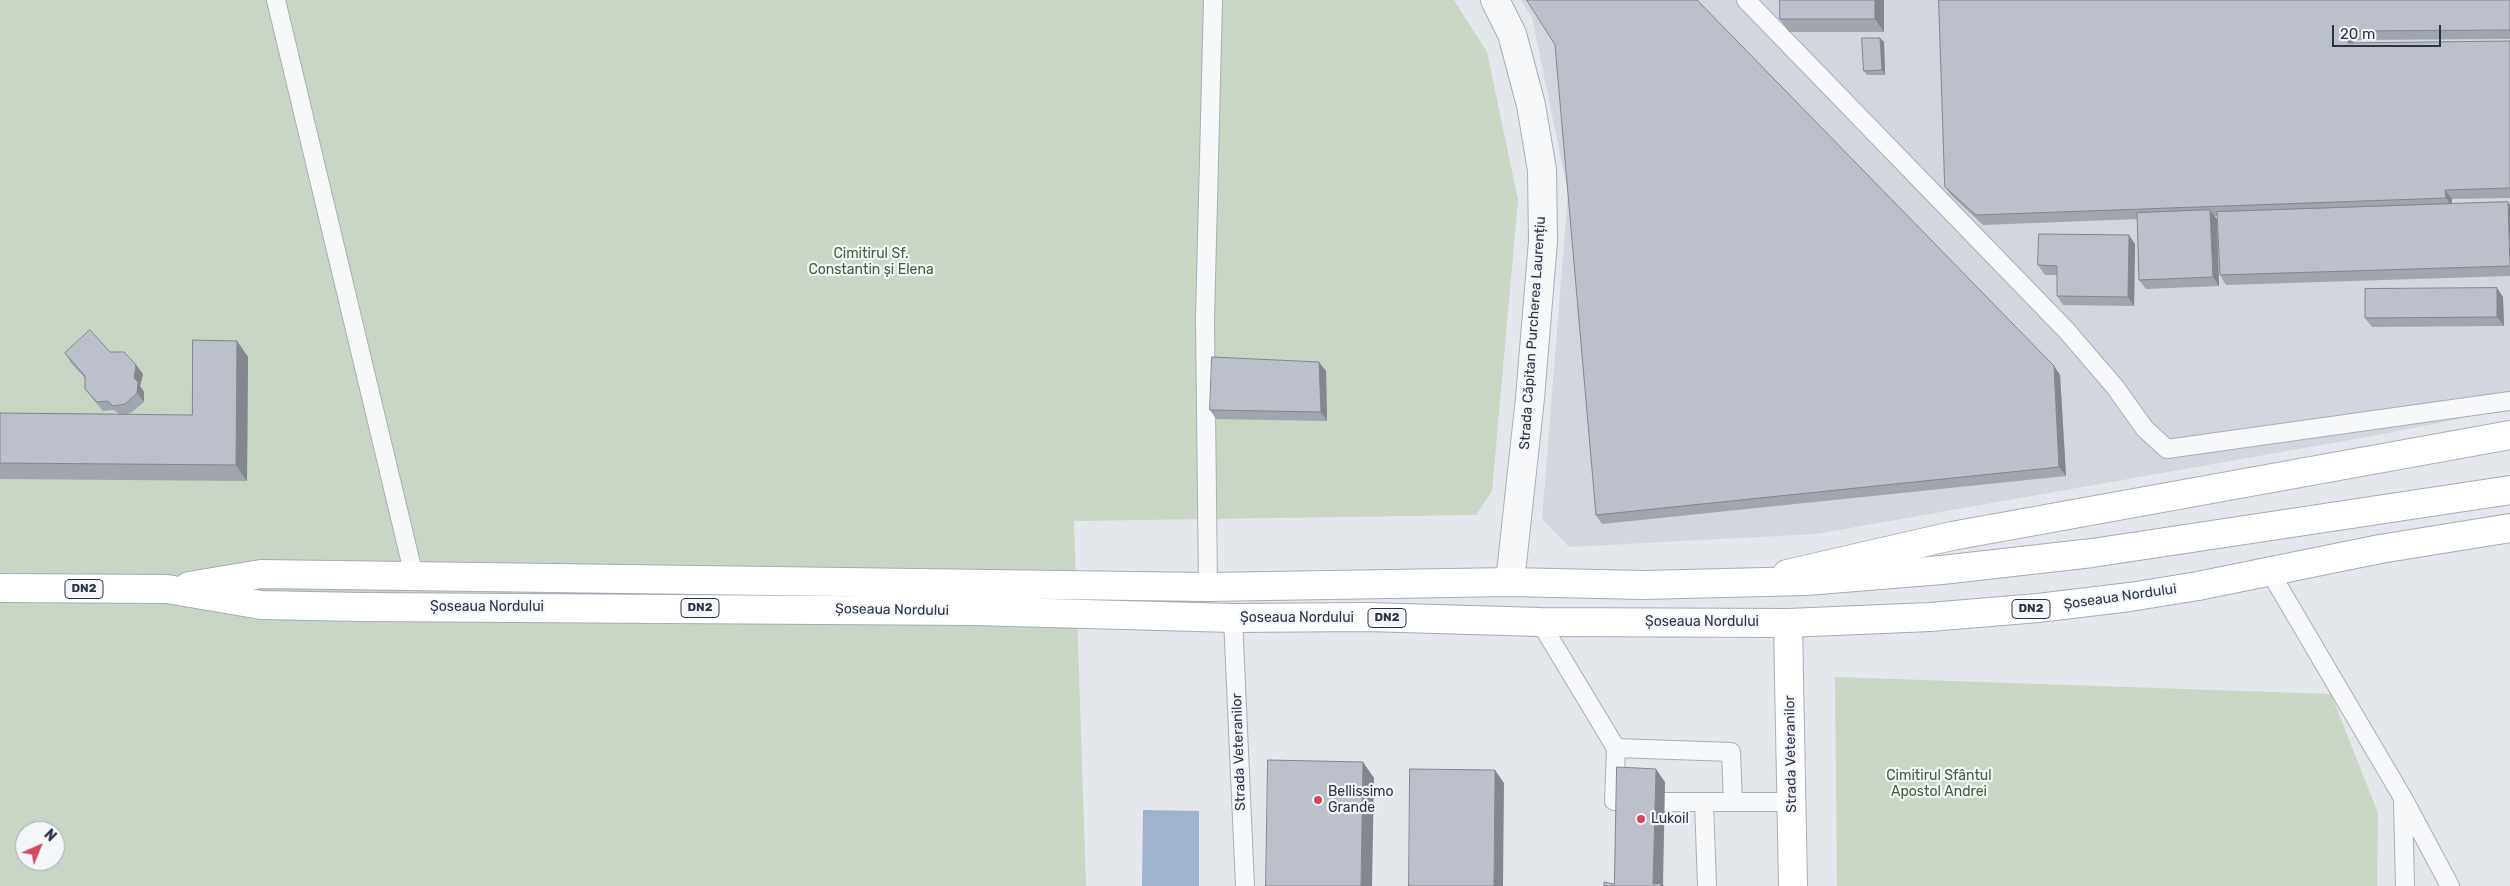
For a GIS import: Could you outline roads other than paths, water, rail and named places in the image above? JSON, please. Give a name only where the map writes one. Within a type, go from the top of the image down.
[{"type":"main road","name":"Șoseaua Nordului","points":[[1758,581],[1952,536],[2510,435]]},
{"type":"main road","name":"Șoseaua Nordului","points":[[0,588],[168,589],[262,574],[1208,587],[1510,582],[1643,585],[1806,580],[1942,570],[2092,553],[2510,490]]},
{"type":"main road","name":"Șoseaua Nordului","points":[[168,589],[261,605],[974,611],[1233,618],[1367,617],[1540,622],[1788,623],[1930,618],[2130,597],[2270,572],[2380,549],[2510,528]]},
{"type":"main road","name":"Strada Veteranilor","points":[[1788,623],[1793,886]]},
{"type":"street","name":"Strada Căpitan Purcherea Laurențiu","points":[[1495,0],[1512,34],[1531,105],[1542,170],[1541,261],[1530,398],[1510,582]]},
{"type":"lane","points":[[276,0],[414,576]]},
{"type":"lane","points":[[1208,587],[1205,319],[1213,0]]},
{"type":"lane","points":[[1746,0],[2066,330],[2115,387],[2144,429],[2167,449],[2510,401]]},
{"type":"lane","points":[[2270,572],[2403,798],[2450,886]]},
{"type":"lane","name":"Strada Veteranilor","points":[[1233,618],[1245,886]]},
{"type":"lane","points":[[1540,622],[1616,748],[1614,801],[1625,801]]},
{"type":"lane","points":[[1616,748],[1731,752],[1733,802]]},
{"type":"lane","points":[[2403,798],[2405,886]]},
{"type":"lane","points":[[1664,802],[1792,802]]},
{"type":"lane","points":[[1704,802],[1707,886]]},
{"type":"water","points":[[1143,810],[1199,811],[1199,886],[1142,886]]},
{"type":"place","name":"Bellissimo Grande","points":[[1318,800]]},
{"type":"place","name":"Lukoil","points":[[1641,819]]},
{"type":"park label","name":"Cimitirul Sf. Constantin și Elena","points":[[871,262]]},
{"type":"park label","name":"Cimitirul Sfântul Apostol Andrei","points":[[1939,784]]}]
